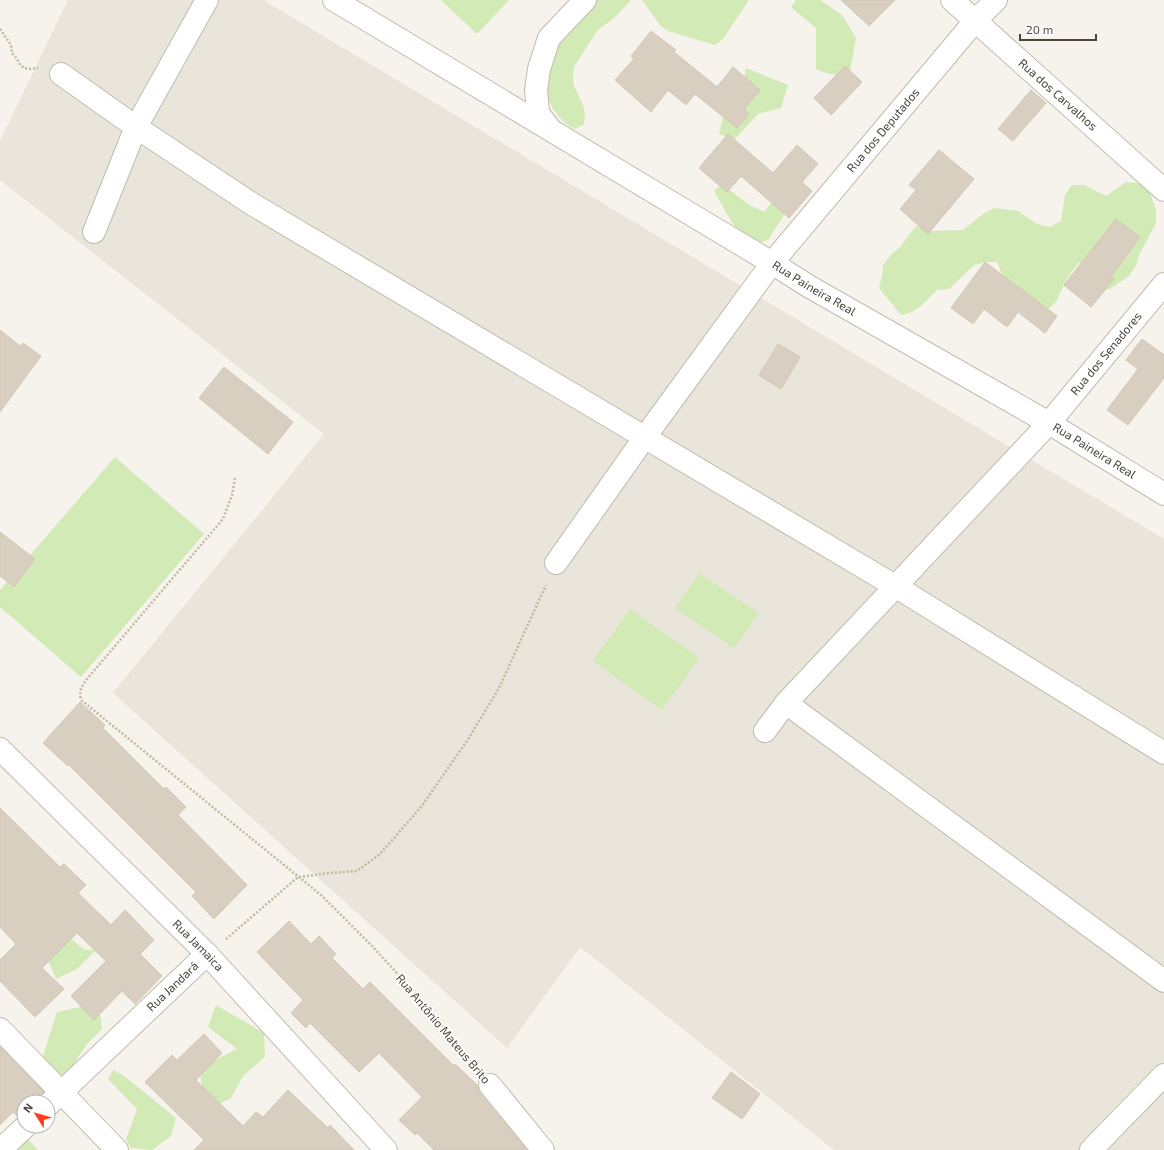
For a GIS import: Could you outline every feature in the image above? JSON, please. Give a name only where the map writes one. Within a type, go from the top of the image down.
[{"type":"street","points":[[94,232],[136,127],[207,0]]},
{"type":"street","points":[[334,0],[550,130]]},
{"type":"street","name":"Rua Paineira Real","points":[[585,0],[549,38],[539,69],[536,90],[538,113],[550,130],[810,287],[1048,423],[1164,494]]},
{"type":"street","name":"Rua dos Carvalhos","points":[[952,0],[1164,190]]},
{"type":"street","name":"Rua dos Deputados","points":[[556,563],[772,263],[975,22],[996,0]]},
{"type":"street","points":[[61,74],[136,127],[252,204],[895,586],[1164,753]]},
{"type":"street","name":"Rua dos Senadores","points":[[765,731],[786,703],[1048,423],[1164,284]]},
{"type":"street","points":[[786,703],[1164,981]]},
{"type":"street","name":"Rua Jamaica","points":[[0,749],[207,954],[386,1150]]},
{"type":"street","name":"Rua Jandará","points":[[56,1098],[207,954]]},
{"type":"street","points":[[0,1029],[51,1094]]},
{"type":"street","points":[[1091,1150],[1164,1075]]},
{"type":"street","name":"Rua Antônio Mateus Brito","points":[[490,1085],[543,1150]]},
{"type":"street","points":[[56,1100],[117,1150]]},
{"type":"street","points":[[0,1150],[17,1134]]},
{"type":"path","points":[[0,29],[11,45],[12,53],[21,66],[28,69],[48,68],[61,74]]},
{"type":"path","points":[[235,478],[232,495],[223,519],[87,679],[82,686],[80,694],[81,700],[298,877],[357,871],[380,854],[421,807],[467,741],[499,688],[556,563]]},
{"type":"path","name":"Rua Antônio Mateus Brito","points":[[298,877],[321,895],[421,998],[490,1085]]},
{"type":"path","name":"Rua Jandará","points":[[207,954],[298,877]]},
{"type":"shaded area","points":[[68,0],[263,0],[1164,539],[1164,1150],[834,1150],[580,947],[507,1048],[113,693],[324,434],[0,180],[0,141]]},
{"type":"green space","points":[[441,0],[509,0],[477,34]]},
{"type":"green space","points":[[571,0],[631,0],[615,17],[597,31],[574,67],[574,86],[583,105],[585,114],[584,124],[575,129],[567,124],[555,112],[547,98],[539,73]]},
{"type":"green space","points":[[642,0],[749,0],[723,39],[715,45],[668,31],[660,25]]},
{"type":"green space","points":[[796,0],[820,0],[842,15],[856,38],[850,72],[846,74],[833,74],[816,69],[816,28],[791,7]]},
{"type":"green space","points":[[746,68],[788,85],[781,108],[758,114],[735,139],[719,134],[723,116],[739,103]]},
{"type":"green space","points":[[1126,182],[1138,183],[1149,189],[1156,211],[1156,223],[1139,255],[1136,266],[1129,276],[1110,289],[1098,290],[1088,284],[1079,262],[1066,280],[1056,302],[1047,310],[997,298],[1002,274],[997,262],[985,262],[974,265],[949,289],[937,290],[921,306],[912,312],[901,315],[879,288],[883,265],[900,247],[916,226],[931,231],[963,230],[983,214],[994,208],[1018,211],[1037,224],[1050,227],[1061,221],[1065,195],[1072,185],[1084,185],[1106,196]]},
{"type":"green space","points":[[722,184],[748,204],[764,212],[773,201],[788,209],[768,240],[746,247],[714,191]]},
{"type":"green space","points":[[115,457],[204,534],[81,677],[0,607],[0,590]]},
{"type":"green space","points":[[699,573],[759,613],[734,648],[675,608]]},
{"type":"green space","points":[[630,609],[699,658],[662,710],[593,661]]},
{"type":"green space","points":[[58,929],[85,950],[96,950],[77,969],[56,979],[40,941]]},
{"type":"green space","points":[[99,1003],[102,1029],[87,1044],[69,1071],[59,1076],[41,1062],[57,1012]]},
{"type":"green space","points":[[216,1005],[264,1033],[265,1057],[243,1076],[231,1098],[219,1104],[202,1092],[200,1068],[237,1049],[208,1027]]},
{"type":"green space","points":[[113,1070],[123,1075],[176,1118],[171,1136],[152,1150],[131,1148],[126,1139],[137,1109],[108,1079]]},
{"type":"green space","points":[[26,1137],[38,1150],[0,1150]]},
{"type":"building","points":[[841,0],[895,0],[869,26]]},
{"type":"building","points":[[651,31],[676,50],[674,52],[717,87],[733,67],[760,90],[744,109],[749,114],[737,128],[695,94],[686,105],[668,90],[651,112],[615,80],[634,59],[631,56]]},
{"type":"building","points":[[845,66],[862,82],[831,115],[814,98]]},
{"type":"building","points":[[1031,90],[1046,103],[1013,141],[998,129]]},
{"type":"building","points":[[728,134],[773,173],[797,145],[818,164],[802,182],[812,191],[789,218],[741,176],[727,192],[699,168]]},
{"type":"building","points":[[939,150],[974,179],[928,234],[900,209],[916,190],[909,185]]},
{"type":"building","points":[[1116,219],[1140,237],[1111,277],[1114,279],[1091,307],[1064,285]]},
{"type":"building","points":[[985,262],[1057,316],[1045,333],[1018,312],[1007,327],[984,309],[973,324],[951,308]]},
{"type":"building","points":[[0,330],[20,346],[23,343],[41,356],[0,412]]},
{"type":"building","points":[[1142,339],[1164,355],[1164,378],[1128,425],[1107,410],[1138,369],[1126,360]]},
{"type":"building","points":[[778,344],[800,357],[781,389],[759,375]]},
{"type":"building","points":[[224,367],[293,422],[268,454],[199,398]]},
{"type":"building","points":[[0,532],[35,559],[14,587],[0,576]]},
{"type":"building","points":[[80,702],[105,725],[103,728],[164,789],[166,787],[186,807],[178,815],[247,885],[214,919],[192,896],[196,892],[69,765],[68,766],[43,743]]},
{"type":"building","points":[[0,808],[60,867],[64,864],[86,885],[78,893],[111,925],[125,910],[154,940],[140,954],[162,976],[135,1004],[122,991],[94,1020],[71,996],[106,961],[77,933],[42,968],[64,989],[35,1017],[0,981],[0,960],[16,944],[0,927]]},
{"type":"building","points":[[289,921],[311,944],[319,936],[336,954],[332,958],[363,989],[370,982],[454,1066],[455,1064],[477,1085],[480,1093],[527,1150],[434,1150],[417,1133],[415,1135],[399,1120],[422,1097],[379,1053],[359,1072],[310,1023],[306,1028],[291,1013],[303,1000],[257,952]]},
{"type":"building","points":[[204,1034],[222,1053],[196,1080],[243,1126],[256,1112],[263,1117],[288,1090],[328,1128],[330,1125],[354,1150],[194,1150],[204,1140],[145,1082],[172,1055],[177,1060]]},
{"type":"building","points":[[0,1047],[44,1092],[42,1094],[16,1094],[16,1115],[13,1112],[0,1125]]},
{"type":"building","points":[[731,1072],[760,1094],[742,1119],[712,1098]]}]
